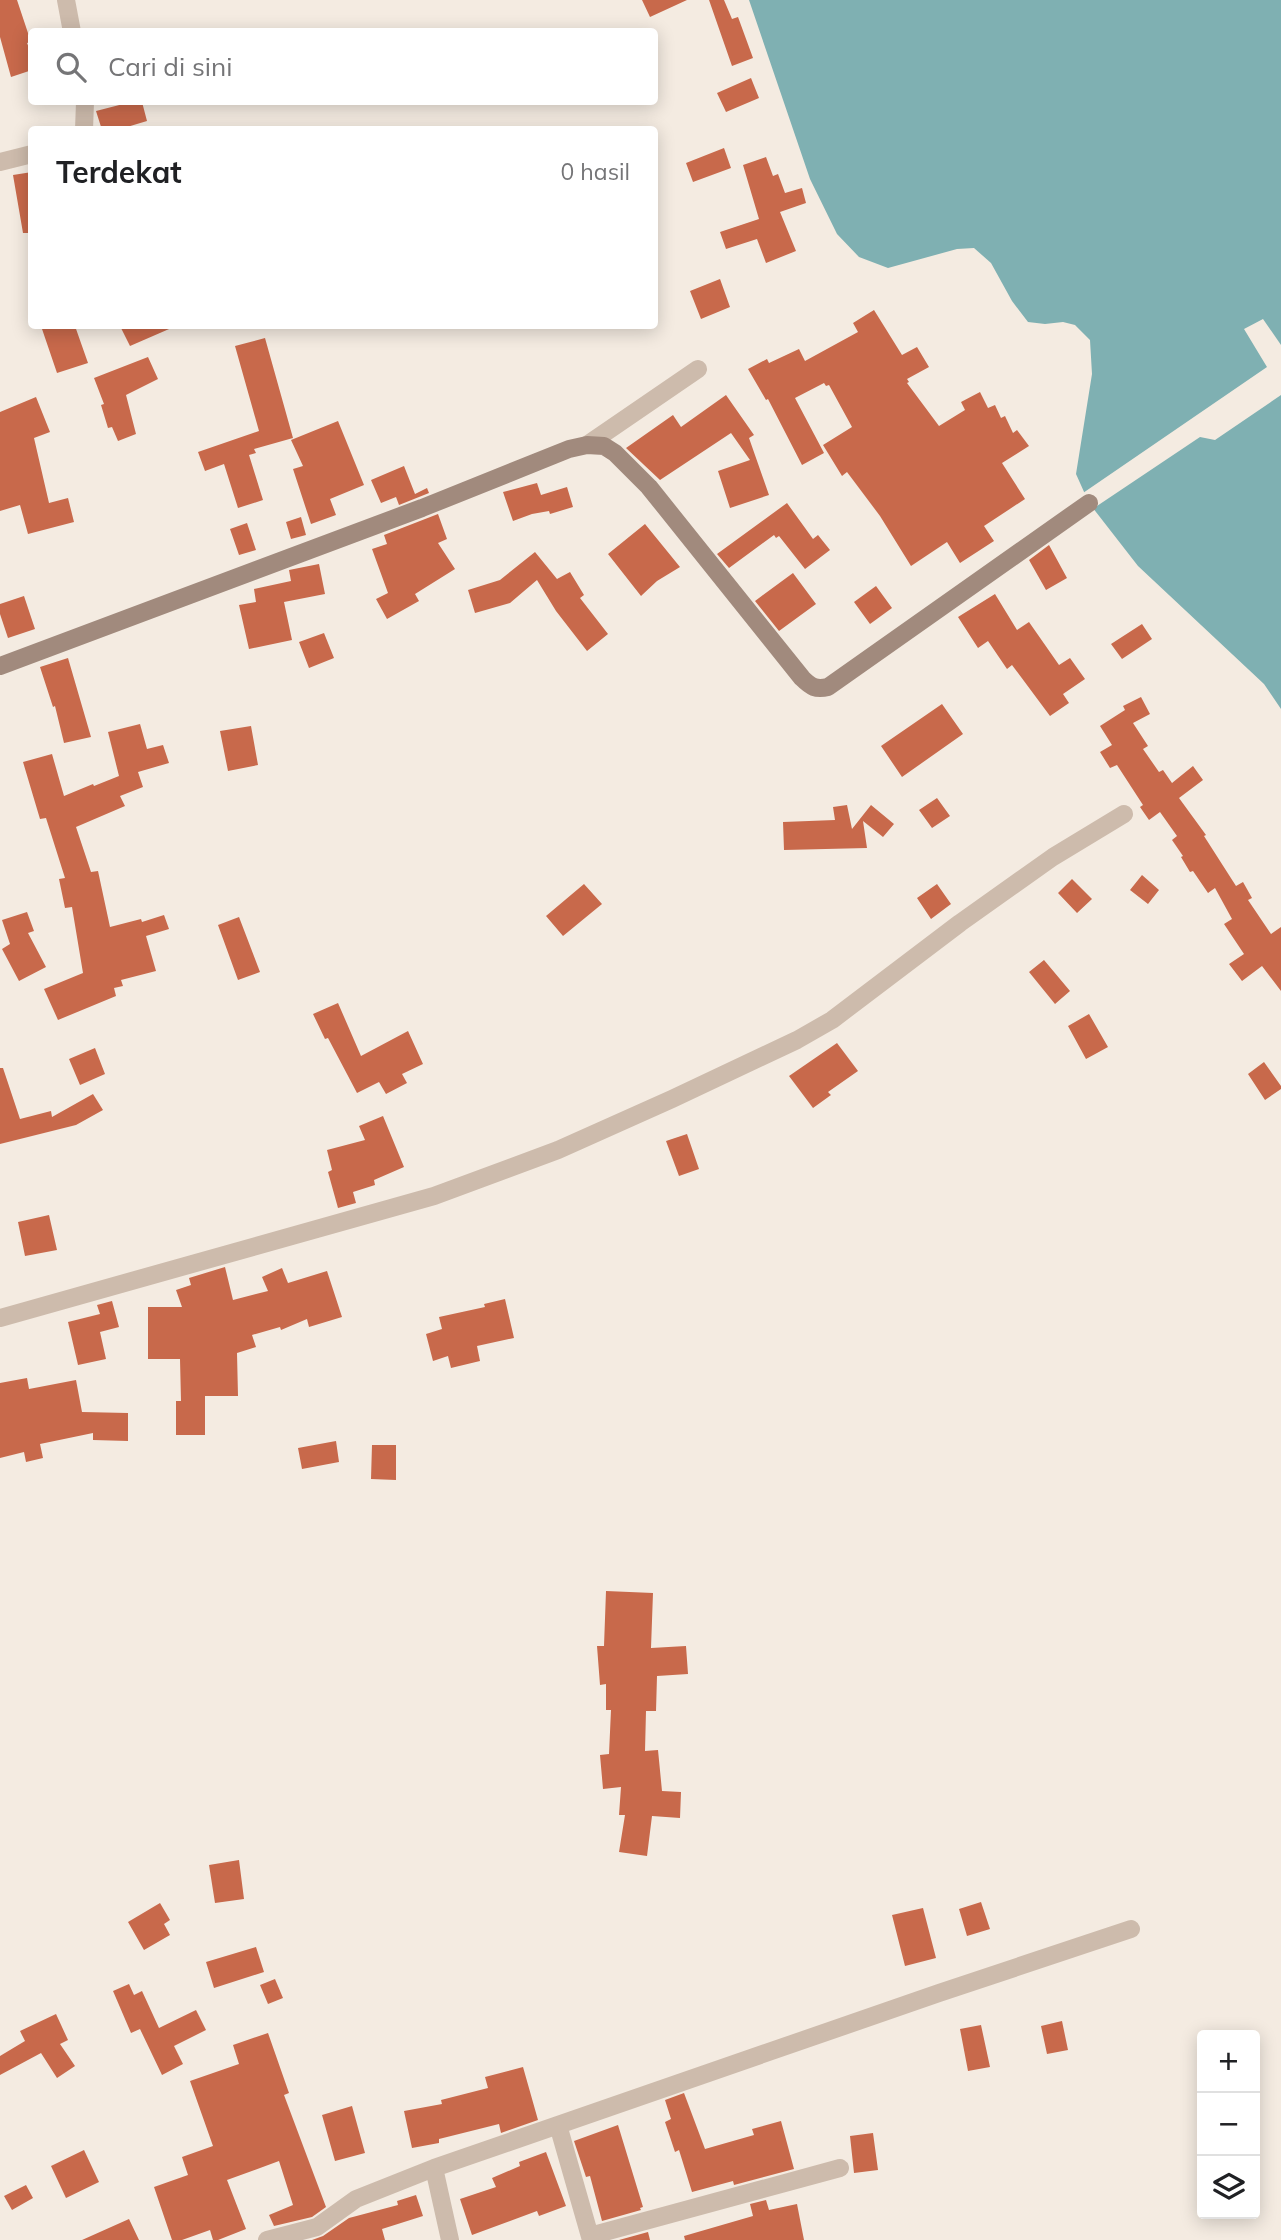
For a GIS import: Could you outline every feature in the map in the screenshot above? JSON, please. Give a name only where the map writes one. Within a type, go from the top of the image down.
[{"type":"street","points":[[66,0],[71,28]]},
{"type":"street","points":[[84,126],[85,105]]},
{"type":"street","points":[[0,162],[28,155]]},
{"type":"street","points":[[0,666],[422,509],[587,444],[698,369]]},
{"type":"street","points":[[587,444],[604,446],[615,453],[649,487],[802,678],[811,686],[820,689],[828,687],[1089,503]]},
{"type":"street","points":[[0,1318],[434,1196],[558,1150],[672,1099],[797,1040],[832,1020],[1034,870],[1124,814]]},
{"type":"street","points":[[267,2240],[317,2227],[356,2199],[434,2168],[1131,1929]]},
{"type":"street","points":[[558,2125],[591,2238],[841,2168]]},
{"type":"street","points":[[434,2168],[450,2240]]},
{"type":"water","points":[[749,0],[1281,0],[1281,709],[1264,684],[1138,566],[1089,503],[1076,474],[1092,374],[1090,340],[1075,325],[1063,322],[1028,322],[1012,301],[991,263],[974,248],[957,249],[888,268],[859,257],[837,234],[810,179]]},
{"type":"pier","points":[[1263,319],[1281,345],[1281,395],[1215,440],[1200,437],[1094,508],[1083,493],[1267,367],[1244,329]]},
{"type":"building","points":[[0,0],[17,0],[28,33],[28,71],[11,77],[0,37]]},
{"type":"building","points":[[642,0],[687,0],[650,17]]},
{"type":"building","points":[[709,0],[724,0],[732,19],[738,17],[753,58],[732,66]]},
{"type":"building","points":[[751,78],[759,98],[726,112],[717,93]]},
{"type":"building","points":[[119,105],[143,105],[147,121],[130,126],[101,126],[96,111]]},
{"type":"building","points":[[724,148],[731,168],[693,182],[686,163]]},
{"type":"building","points":[[766,157],[773,176],[778,174],[785,193],[802,188],[806,203],[780,212],[796,251],[766,263],[757,239],[726,249],[720,232],[759,219],[743,165]]},
{"type":"building","points":[[28,173],[28,233],[23,233],[13,175]]},
{"type":"building","points":[[720,279],[730,307],[701,319],[690,291]]},
{"type":"building","points":[[874,310],[902,355],[917,347],[929,367],[907,379],[907,383],[939,426],[965,410],[961,402],[980,392],[988,408],[995,405],[1001,418],[1005,416],[1013,433],[1017,430],[1029,446],[1002,463],[1025,499],[984,526],[994,541],[960,563],[947,542],[911,566],[880,516],[847,472],[842,476],[823,445],[852,427],[829,385],[824,383],[795,398],[824,453],[802,465],[768,399],[766,400],[748,369],[767,359],[769,363],[799,349],[805,361],[858,332],[853,323]]},
{"type":"building","points":[[42,329],[76,329],[88,363],[57,373]]},
{"type":"building","points":[[122,329],[169,329],[130,346]]},
{"type":"building","points":[[265,338],[293,438],[254,449],[256,453],[249,455],[263,500],[238,508],[224,464],[205,471],[198,452],[259,431],[235,346]]},
{"type":"building","points":[[148,357],[158,379],[126,395],[136,434],[118,441],[112,427],[108,428],[101,405],[104,404],[94,378]]},
{"type":"building","points":[[726,395],[754,435],[749,438],[769,495],[730,508],[718,471],[750,460],[731,433],[660,480],[626,448],[673,415],[681,427]]},
{"type":"building","points":[[36,397],[50,432],[34,438],[49,503],[68,498],[74,522],[28,534],[20,505],[0,511],[0,412]]},
{"type":"building","points":[[338,421],[364,485],[330,499],[336,515],[311,524],[293,469],[303,466],[291,440]]},
{"type":"building","points":[[404,466],[415,494],[427,488],[429,493],[399,505],[396,497],[381,503],[371,480]]},
{"type":"building","points":[[537,483],[541,495],[567,487],[573,507],[550,514],[549,511],[532,514],[513,521],[503,492]]},
{"type":"building","points":[[787,503],[813,539],[818,535],[830,550],[805,569],[779,536],[776,538],[774,535],[729,568],[717,554]]},
{"type":"building","points":[[438,514],[447,539],[438,543],[455,569],[415,594],[419,601],[387,619],[376,599],[388,593],[372,549],[387,544],[384,535]]},
{"type":"building","points":[[301,517],[306,535],[291,539],[286,522]]},
{"type":"building","points":[[247,523],[256,550],[239,555],[230,529]]},
{"type":"building","points":[[645,524],[680,567],[657,581],[641,596],[608,554]]},
{"type":"building","points":[[1049,545],[1067,578],[1046,590],[1029,560]]},
{"type":"building","points":[[535,552],[557,579],[570,572],[584,595],[580,598],[608,634],[587,651],[556,611],[537,580],[510,603],[475,613],[468,590],[500,580]]},
{"type":"building","points":[[319,564],[325,594],[284,602],[292,640],[249,649],[239,605],[256,602],[254,589],[291,581],[289,570]]},
{"type":"building","points":[[793,573],[816,604],[779,631],[755,601]]},
{"type":"building","points":[[876,586],[892,608],[870,624],[854,602]]},
{"type":"building","points":[[995,594],[1017,630],[1029,622],[1059,665],[1070,658],[1085,679],[1063,694],[1069,703],[1050,716],[1012,665],[1007,669],[988,641],[978,648],[958,617]]},
{"type":"building","points":[[24,596],[35,629],[8,638],[0,614],[0,604]]},
{"type":"building","points":[[1142,624],[1152,639],[1122,659],[1111,644]]},
{"type":"building","points":[[324,633],[334,658],[309,668],[299,642]]},
{"type":"building","points":[[68,658],[91,737],[64,743],[55,706],[53,707],[40,667]]},
{"type":"building","points":[[1141,697],[1150,714],[1133,723],[1148,746],[1143,749],[1159,772],[1163,770],[1172,783],[1193,766],[1203,780],[1179,798],[1206,835],[1204,836],[1236,886],[1243,882],[1252,898],[1248,900],[1271,934],[1281,927],[1281,991],[1262,966],[1242,981],[1229,964],[1244,954],[1224,924],[1232,919],[1215,888],[1208,893],[1193,871],[1190,872],[1172,840],[1177,836],[1160,812],[1149,820],[1140,807],[1143,805],[1117,765],[1110,768],[1100,752],[1112,745],[1100,726],[1125,710],[1123,706]]},
{"type":"building","points":[[942,704],[963,734],[902,777],[881,746]]},
{"type":"building","points":[[140,724],[147,749],[163,745],[169,763],[138,772],[143,787],[120,796],[125,806],[76,827],[91,872],[98,871],[110,927],[164,915],[169,929],[146,936],[156,971],[121,980],[123,986],[114,988],[116,996],[58,1020],[44,989],[83,973],[72,907],[65,908],[59,879],[65,878],[46,818],[40,819],[23,762],[52,754],[64,796],[119,776],[108,732]]},
{"type":"building","points":[[251,726],[258,765],[228,771],[220,731]]},
{"type":"building","points":[[937,798],[950,816],[932,828],[919,810]]},
{"type":"building","points":[[847,805],[852,829],[871,805],[894,824],[883,837],[863,821],[867,848],[784,850],[783,822],[835,820],[833,807]]},
{"type":"building","points":[[1142,875],[1159,890],[1148,904],[1130,890]]},
{"type":"building","points":[[1072,879],[1092,899],[1077,913],[1058,893]]},
{"type":"building","points":[[584,884],[602,904],[563,936],[546,916]]},
{"type":"building","points":[[937,884],[951,904],[931,919],[917,898]]},
{"type":"building","points":[[27,912],[34,931],[28,933],[46,967],[19,981],[2,949],[10,944],[2,920]]},
{"type":"building","points":[[239,917],[260,972],[238,980],[218,925]]},
{"type":"building","points":[[1044,960],[1070,991],[1055,1004],[1029,972]]},
{"type":"building","points":[[338,1003],[361,1056],[408,1031],[423,1064],[402,1074],[407,1083],[386,1094],[379,1082],[357,1093],[313,1014]]},
{"type":"building","points":[[1089,1014],[1108,1047],[1086,1059],[1068,1026]]},
{"type":"building","points":[[837,1043],[858,1071],[828,1092],[831,1095],[813,1108],[789,1076]]},
{"type":"building","points":[[95,1048],[105,1074],[80,1085],[69,1059]]},
{"type":"building","points":[[1264,1062],[1281,1086],[1281,1089],[1265,1100],[1248,1074]]},
{"type":"building","points":[[0,1068],[3,1068],[20,1119],[51,1111],[52,1117],[93,1094],[103,1110],[76,1125],[0,1144]]},
{"type":"building","points":[[383,1116],[404,1167],[374,1180],[375,1185],[353,1192],[356,1203],[338,1208],[328,1172],[332,1170],[327,1150],[365,1140],[359,1126]]},
{"type":"building","points":[[687,1134],[699,1169],[679,1176],[666,1141]]},
{"type":"building","points":[[49,1215],[57,1250],[25,1256],[18,1222]]},
{"type":"building","points":[[225,1267],[233,1300],[268,1291],[262,1277],[282,1268],[288,1283],[327,1271],[342,1317],[309,1327],[307,1319],[281,1330],[280,1327],[252,1335],[256,1347],[237,1353],[238,1396],[205,1396],[205,1435],[176,1435],[176,1401],[181,1401],[180,1359],[148,1359],[148,1307],[182,1307],[176,1290],[191,1285],[189,1278]]},
{"type":"building","points":[[505,1299],[514,1338],[477,1346],[480,1361],[451,1368],[448,1356],[433,1361],[426,1334],[442,1329],[439,1317],[485,1307],[484,1304]]},
{"type":"building","points":[[112,1301],[119,1327],[100,1332],[106,1359],[78,1365],[68,1322],[100,1314],[97,1305]]},
{"type":"building","points":[[27,1378],[29,1389],[76,1380],[82,1412],[128,1413],[128,1441],[93,1440],[93,1433],[40,1444],[43,1458],[26,1462],[24,1452],[0,1458],[0,1383]]},
{"type":"building","points":[[336,1441],[339,1462],[302,1469],[298,1448]]},
{"type":"building","points":[[372,1445],[396,1445],[396,1480],[371,1479]]},
{"type":"building","points":[[606,1591],[653,1593],[651,1648],[686,1646],[688,1674],[657,1676],[656,1711],[646,1711],[645,1751],[658,1750],[662,1791],[681,1792],[680,1818],[652,1816],[647,1856],[619,1852],[625,1815],[619,1815],[621,1787],[603,1789],[600,1755],[609,1754],[611,1710],[606,1710],[606,1684],[600,1685],[597,1646],[604,1646]]},
{"type":"building","points":[[239,1860],[244,1899],[215,1903],[209,1865]]},
{"type":"building","points":[[981,1902],[990,1929],[967,1936],[959,1909]]},
{"type":"building","points":[[160,1903],[170,1920],[164,1924],[170,1935],[144,1950],[128,1922]]},
{"type":"building","points":[[923,1908],[936,1958],[905,1966],[892,1915]]},
{"type":"building","points":[[256,1947],[264,1972],[214,1988],[206,1962]]},
{"type":"building","points":[[275,1979],[283,1998],[268,2004],[260,1985]]},
{"type":"building","points":[[129,1984],[134,1995],[142,1991],[159,2028],[196,2010],[206,2030],[174,2046],[183,2064],[162,2075],[140,2029],[131,2033],[113,1991]]},
{"type":"building","points":[[56,2014],[68,2040],[60,2044],[75,2066],[57,2078],[41,2053],[0,2075],[0,2056],[25,2041],[20,2031]]},
{"type":"building","points":[[1062,2021],[1068,2050],[1047,2054],[1041,2026]]},
{"type":"building","points":[[981,2025],[990,2067],[968,2071],[960,2029]]},
{"type":"building","points":[[268,2033],[289,2093],[284,2095],[326,2207],[312,2217],[274,2226],[269,2215],[293,2205],[279,2161],[227,2180],[246,2229],[218,2240],[213,2240],[210,2230],[182,2240],[172,2240],[154,2187],[188,2175],[182,2157],[213,2146],[190,2081],[239,2064],[233,2045]]},
{"type":"building","points":[[523,2067],[538,2120],[501,2133],[499,2124],[439,2139],[439,2143],[412,2148],[404,2111],[442,2104],[441,2100],[488,2088],[485,2077]]},
{"type":"building","points":[[684,2093],[705,2149],[754,2135],[752,2129],[781,2121],[794,2169],[734,2185],[733,2181],[692,2192],[679,2150],[675,2152],[665,2122],[671,2119],[665,2100]]},
{"type":"building","points":[[352,2106],[365,2153],[335,2161],[322,2115]]},
{"type":"building","points":[[618,2125],[643,2207],[641,2210],[602,2221],[590,2176],[586,2177],[574,2141]]},
{"type":"building","points":[[873,2133],[878,2170],[854,2173],[850,2136]]},
{"type":"building","points":[[84,2150],[99,2182],[66,2198],[51,2166]]},
{"type":"building","points":[[546,2152],[566,2206],[539,2216],[537,2211],[472,2235],[460,2199],[496,2187],[492,2178],[520,2166],[519,2162]]},
{"type":"building","points":[[26,2185],[33,2198],[12,2210],[4,2196]]},
{"type":"building","points":[[416,2195],[423,2216],[382,2229],[385,2240],[312,2240],[323,2236],[349,2218],[398,2205],[397,2201]]},
{"type":"building","points":[[766,2200],[769,2210],[797,2204],[804,2240],[685,2240],[684,2236],[753,2216],[750,2204]]},
{"type":"building","points":[[129,2219],[139,2240],[82,2240]]},
{"type":"building","points":[[648,2232],[650,2240],[619,2240]]}]
